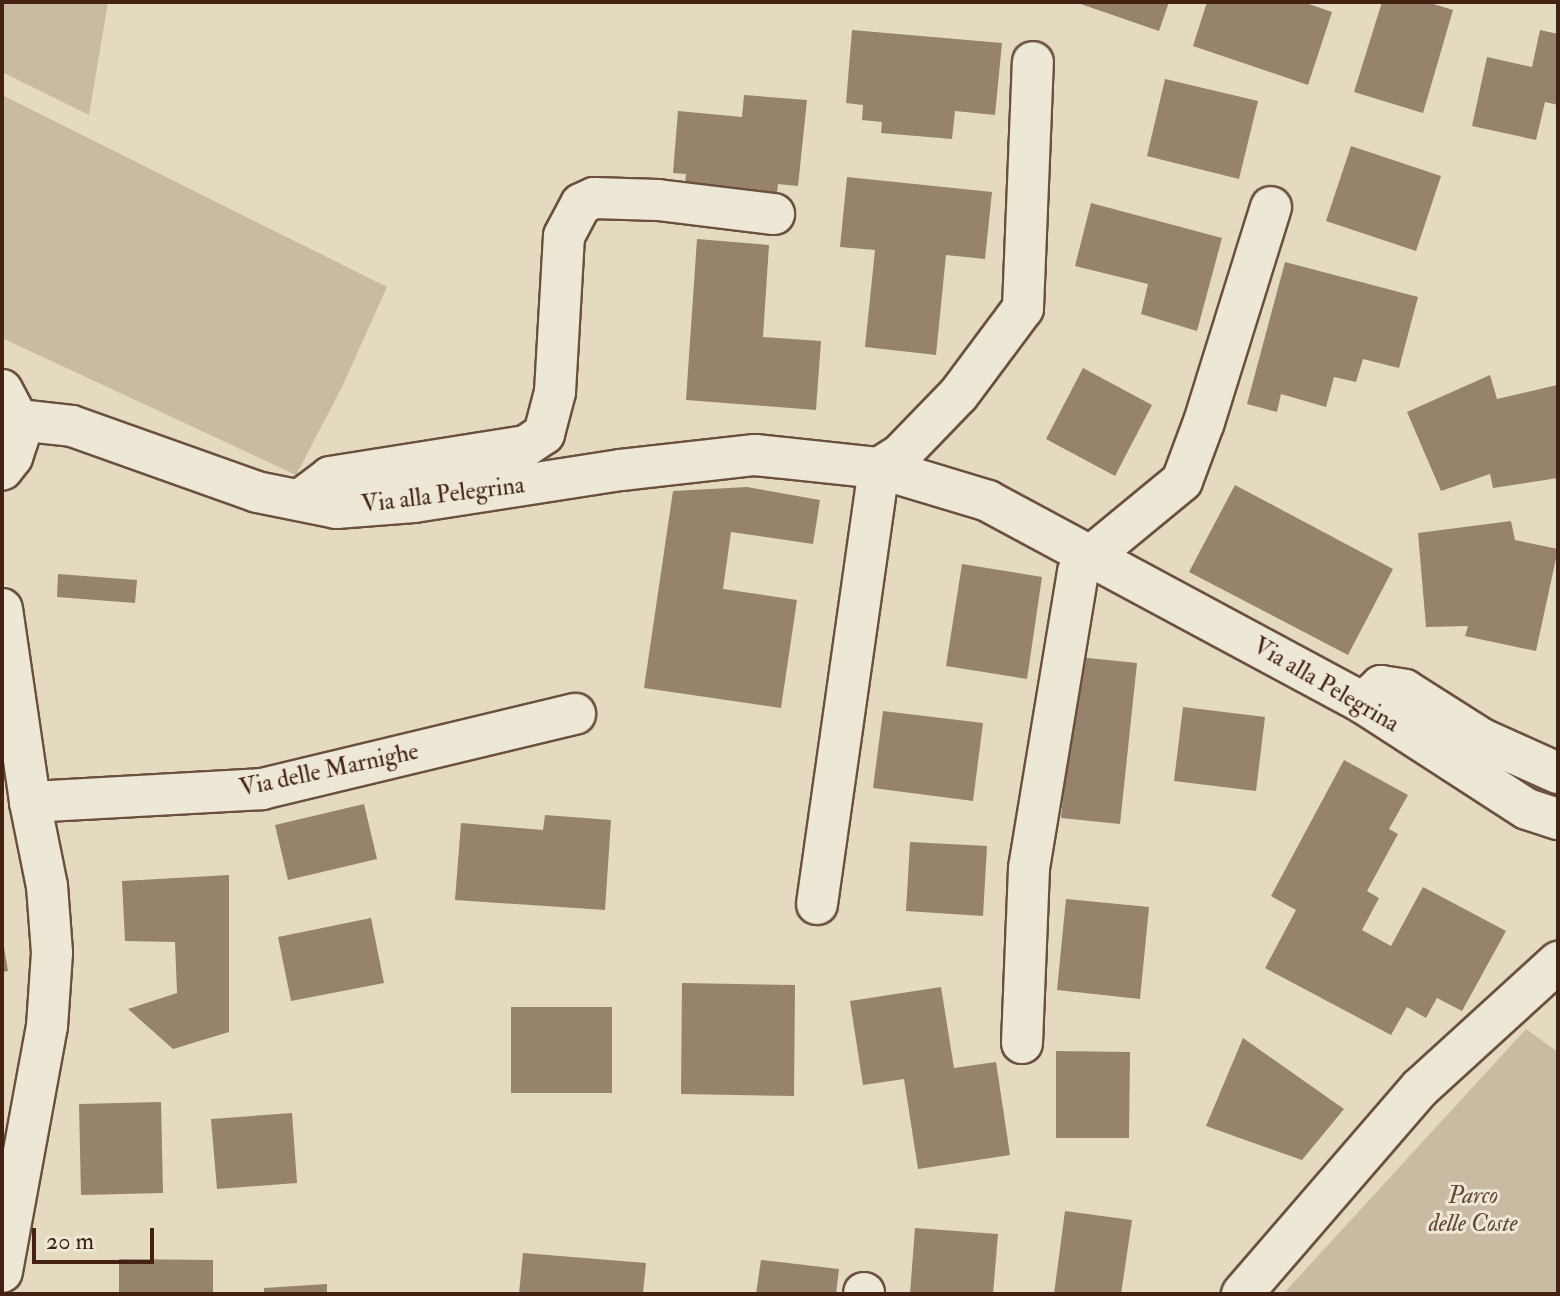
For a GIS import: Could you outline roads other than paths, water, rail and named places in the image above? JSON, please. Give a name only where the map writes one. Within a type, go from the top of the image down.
[{"type":"street","points":[[817,904],[879,468],[901,454],[959,394],[1023,308],[1033,62]]},
{"type":"street","points":[[300,500],[330,477],[526,446],[544,434],[555,392],[564,236],[581,204],[594,198],[658,200],[774,214]]},
{"type":"street","points":[[1022,1043],[1029,868],[1078,572],[1091,556],[1182,481],[1204,422],[1271,207]]},
{"type":"street","points":[[2,470],[12,457],[18,439],[10,405]]},
{"type":"street","name":"Via alla Pelegrina","points":[[10,405],[257,492],[336,508],[414,502],[621,470],[755,455],[879,468],[988,501],[1363,703],[1527,809],[1558,819]]},
{"type":"street","points":[[2,609],[30,802],[47,886],[52,953],[47,1026],[2,1272]]},
{"type":"street","points":[[1363,703],[1381,686],[1405,690],[1482,739],[1558,773]]},
{"type":"street","name":"Via delle Marnighe","points":[[30,802],[262,789],[575,714]]},
{"type":"street","points":[[1242,1294],[1420,1088],[1558,962]]},
{"type":"park label","name":"Parco delle Coste","points":[[1473,1210]]}]
